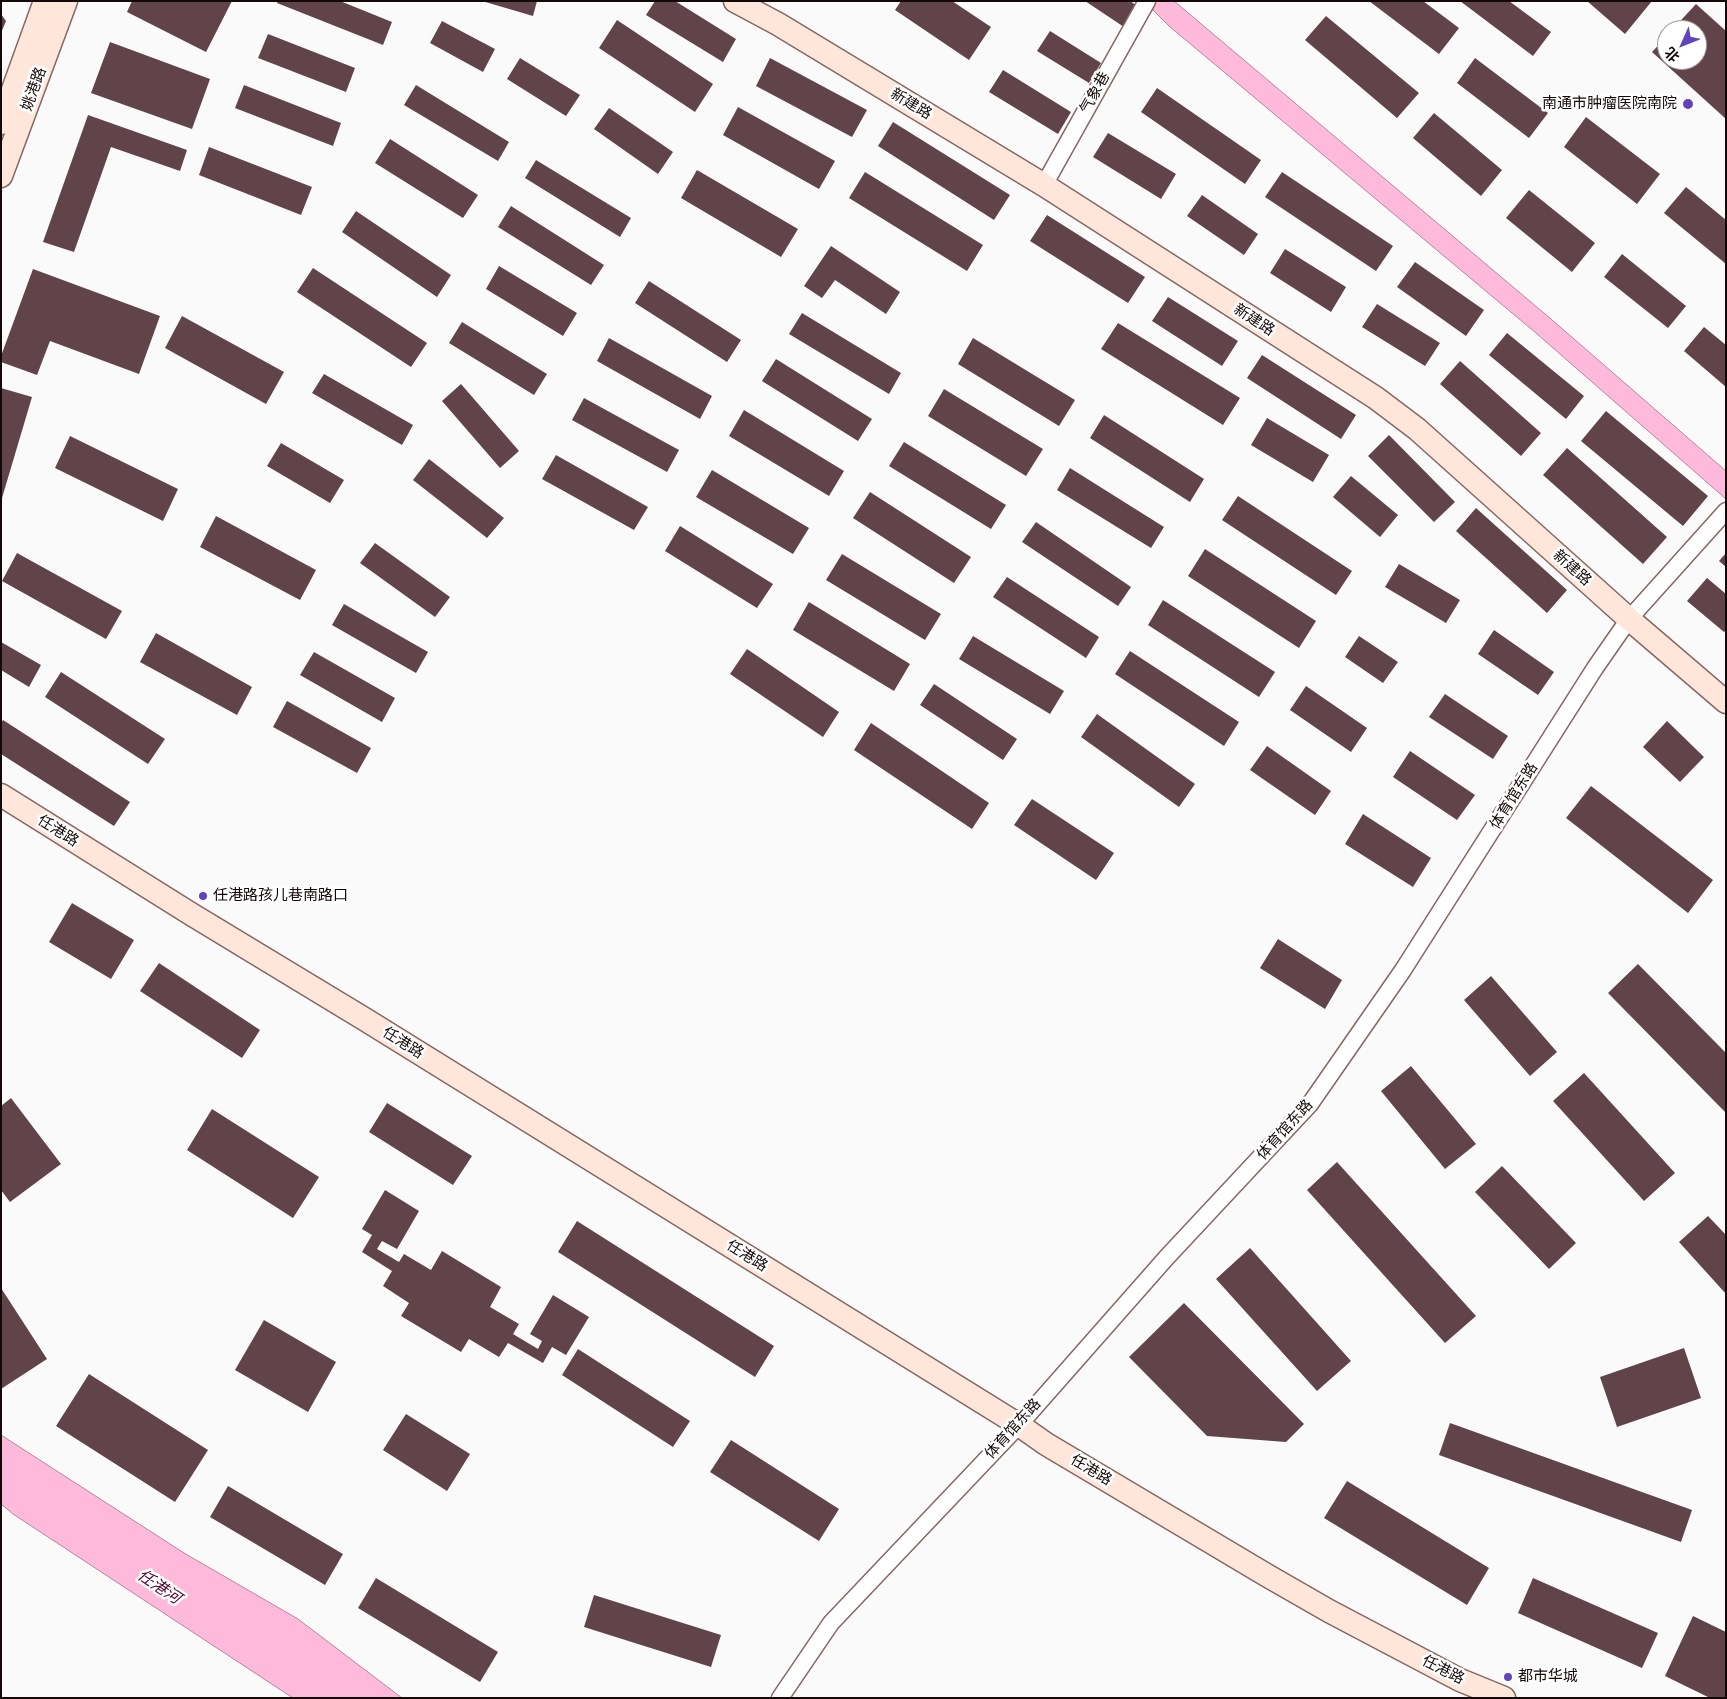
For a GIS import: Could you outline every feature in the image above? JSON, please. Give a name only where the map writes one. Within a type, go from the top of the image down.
[{"type":"street","name":"姚港路","points":[[1,176],[66,1]]},
{"type":"street","name":"新建路","points":[[735,1],[778,24],[1044,185],[1376,398],[1417,430],[1629,619],[1726,702]]},
{"type":"street","name":"气象巷","points":[[1044,185],[1146,4]]},
{"type":"street","name":"姚港路","points":[[1,123],[39,7]]},
{"type":"street","name":"体育馆东路","points":[[780,1698],[831,1623],[1019,1425],[1167,1257],[1310,1104],[1403,970],[1595,668],[1629,619],[1726,511]]},
{"type":"street","name":"任港路","points":[[1,795],[1055,1449],[1329,1611],[1460,1680],[1504,1698]]},
{"type":"water","points":[[1144,1],[1174,1],[1551,319],[1726,471],[1726,499],[1536,333],[1169,26]]},
{"type":"water","name":"任港河","points":[[1,1435],[184,1553],[298,1619],[402,1698],[293,1698],[13,1514],[1,1504]]},
{"type":"building","points":[[132,1],[232,1],[206,52],[127,12]]},
{"type":"building","points":[[278,1],[340,1],[392,22],[383,45],[277,3]]},
{"type":"building","points":[[482,1],[537,1],[533,16]]},
{"type":"building","points":[[655,1],[675,1],[736,39],[723,62],[646,15]]},
{"type":"building","points":[[901,1],[952,1],[991,27],[969,60],[895,10]]},
{"type":"building","points":[[1085,1],[1130,1],[1140,8],[1127,29]]},
{"type":"building","points":[[1369,1],[1423,1],[1459,28],[1439,54]]},
{"type":"building","points":[[1460,1],[1509,1],[1551,32],[1533,56]]},
{"type":"building","points":[[1587,1],[1652,1],[1625,34]]},
{"type":"building","points":[[1696,4],[1726,31],[1726,119],[1672,70],[1707,70],[1707,20],[1681,20]]},
{"type":"building","points":[[1,14],[6,21],[1,33]]},
{"type":"building","points":[[1326,16],[1419,93],[1397,118],[1305,40]]},
{"type":"building","points":[[617,20],[713,84],[695,112],[599,48]]},
{"type":"building","points":[[442,21],[495,49],[483,72],[430,43]]},
{"type":"building","points":[[1050,31],[1101,63],[1089,83],[1037,51]]},
{"type":"building","points":[[268,34],[355,68],[346,92],[258,58]]},
{"type":"building","points":[[110,42],[210,79],[192,129],[91,93]]},
{"type":"building","points":[[1657,47],[1657,57],[1652,52]]},
{"type":"building","points":[[520,58],[580,95],[566,116],[507,79]]},
{"type":"building","points":[[770,58],[867,110],[852,137],[756,86]]},
{"type":"building","points":[[1475,58],[1548,113],[1529,138],[1457,83]]},
{"type":"building","points":[[1003,70],[1071,112],[1058,134],[989,92]]},
{"type":"building","points":[[244,85],[341,123],[333,146],[235,108]]},
{"type":"building","points":[[416,85],[509,142],[498,161],[404,105]]},
{"type":"building","points":[[1157,88],[1261,160],[1245,184],[1141,112]]},
{"type":"building","points":[[738,107],[835,161],[819,189],[723,135]]},
{"type":"building","points":[[609,108],[673,152],[658,174],[594,129]]},
{"type":"building","points":[[1434,113],[1502,170],[1481,196],[1413,138]]},
{"type":"building","points":[[88,115],[187,150],[180,171],[111,147],[74,252],[43,242]]},
{"type":"building","points":[[1586,117],[1660,174],[1637,204],[1564,147]]},
{"type":"building","points":[[893,122],[1010,195],[994,220],[878,146]]},
{"type":"building","points":[[1108,133],[1176,174],[1161,199],[1093,157]]},
{"type":"building","points":[[390,139],[478,195],[463,218],[375,163]]},
{"type":"building","points":[[209,147],[312,187],[301,215],[199,175]]},
{"type":"building","points":[[536,160],[631,218],[620,237],[525,178]]},
{"type":"building","points":[[697,170],[798,229],[781,257],[681,198]]},
{"type":"building","points":[[865,172],[983,245],[967,271],[849,198]]},
{"type":"building","points":[[1282,172],[1393,246],[1376,271],[1265,197]]},
{"type":"building","points":[[1686,187],[1726,220],[1726,264],[1664,213]]},
{"type":"building","points":[[1529,190],[1595,243],[1572,272],[1506,218]]},
{"type":"building","points":[[1202,195],[1258,234],[1244,255],[1187,216]]},
{"type":"building","points":[[511,206],[604,265],[591,285],[498,227]]},
{"type":"building","points":[[356,211],[451,275],[437,297],[342,232]]},
{"type":"building","points":[[1047,215],[1145,277],[1128,303],[1030,241]]},
{"type":"building","points":[[831,246],[900,292],[886,314],[835,280],[822,298],[804,286]]},
{"type":"building","points":[[1285,249],[1346,287],[1331,312],[1270,273]]},
{"type":"building","points":[[1622,254],[1686,306],[1668,328],[1604,277]]},
{"type":"building","points":[[1415,262],[1484,310],[1466,336],[1397,287]]},
{"type":"building","points":[[499,266],[577,313],[563,336],[486,289]]},
{"type":"building","points":[[313,268],[427,343],[411,367],[297,292]]},
{"type":"building","points":[[33,269],[160,316],[139,374],[50,341],[37,375],[1,362],[1,356]]},
{"type":"building","points":[[649,281],[741,340],[727,362],[635,303]]},
{"type":"building","points":[[1168,297],[1238,341],[1222,366],[1152,321]]},
{"type":"building","points":[[1377,304],[1440,343],[1425,366],[1362,327]]},
{"type":"building","points":[[802,313],[901,373],[889,394],[789,334]]},
{"type":"building","points":[[182,316],[284,372],[266,404],[165,348]]},
{"type":"building","points":[[462,322],[547,374],[534,395],[449,343]]},
{"type":"building","points":[[1118,323],[1240,398],[1223,425],[1101,349]]},
{"type":"building","points":[[1704,327],[1726,345],[1726,387],[1684,351]]},
{"type":"building","points":[[1507,333],[1584,396],[1566,419],[1489,355]]},
{"type":"building","points":[[609,338],[712,396],[700,419],[597,361]]},
{"type":"building","points":[[973,338],[1075,400],[1059,426],[958,364]]},
{"type":"building","points":[[1262,355],[1356,415],[1341,439],[1247,378]]},
{"type":"building","points":[[776,359],[872,419],[858,441],[762,381]]},
{"type":"building","points":[[1460,361],[1541,433],[1521,456],[1440,384]]},
{"type":"building","points":[[324,374],[413,425],[402,445],[312,393]]},
{"type":"building","points":[[461,384],[519,451],[500,468],[442,401]]},
{"type":"building","points":[[1,388],[32,397],[2,498],[1,498]]},
{"type":"building","points":[[944,389],[1043,449],[1026,476],[928,416]]},
{"type":"building","points":[[584,398],[679,450],[667,472],[572,420]]},
{"type":"building","points":[[744,410],[844,471],[829,496],[729,436]]},
{"type":"building","points":[[1606,411],[1708,496],[1683,526],[1581,441]]},
{"type":"building","points":[[1104,415],[1204,479],[1190,502],[1090,438]]},
{"type":"building","points":[[1267,418],[1329,455],[1313,482],[1251,445]]},
{"type":"building","points":[[1389,435],[1455,502],[1434,522],[1368,456]]},
{"type":"building","points":[[70,436],[178,489],[163,521],[55,468]]},
{"type":"building","points":[[904,442],[1006,505],[991,529],[889,466]]},
{"type":"building","points":[[281,443],[344,480],[330,503],[267,466]]},
{"type":"building","points":[[1567,448],[1667,537],[1643,564],[1543,475]]},
{"type":"building","points":[[556,455],[648,507],[634,530],[542,479]]},
{"type":"building","points":[[429,459],[504,518],[487,538],[413,480]]},
{"type":"building","points":[[1070,468],[1164,527],[1151,548],[1057,490]]},
{"type":"building","points":[[712,470],[809,528],[793,554],[696,497]]},
{"type":"building","points":[[1351,476],[1398,515],[1380,537],[1333,497]]},
{"type":"building","points":[[870,492],[971,557],[954,583],[853,518]]},
{"type":"building","points":[[1238,496],[1352,571],[1336,595],[1222,520]]},
{"type":"building","points":[[1476,508],[1567,590],[1547,613],[1456,531]]},
{"type":"building","points":[[216,516],[316,570],[300,600],[200,547]]},
{"type":"building","points":[[1036,522],[1131,587],[1118,606],[1022,542]]},
{"type":"building","points":[[680,526],[773,584],[757,608],[665,551]]},
{"type":"building","points":[[375,543],[450,597],[435,617],[360,563]]},
{"type":"building","points":[[1205,549],[1316,621],[1299,648],[1188,576]]},
{"type":"building","points":[[17,553],[122,611],[106,639],[2,581]]},
{"type":"building","points":[[1726,553],[1726,567],[1719,561]]},
{"type":"building","points":[[842,554],[941,614],[925,640],[826,580]]},
{"type":"building","points":[[1399,564],[1460,600],[1446,623],[1385,587]]},
{"type":"building","points":[[1007,577],[1099,637],[1086,658],[993,597]]},
{"type":"building","points":[[1707,578],[1726,594],[1726,630],[1724,632],[1687,601]]},
{"type":"building","points":[[1163,600],[1275,672],[1259,697],[1148,625]]},
{"type":"building","points":[[809,602],[910,664],[894,691],[793,630]]},
{"type":"building","points":[[344,604],[428,652],[416,673],[332,625]]},
{"type":"building","points":[[1494,630],[1554,672],[1538,695],[1478,654]]},
{"type":"building","points":[[156,633],[252,687],[237,715],[140,662]]},
{"type":"building","points":[[973,636],[1064,691],[1050,714],[959,659]]},
{"type":"building","points":[[1359,636],[1398,662],[1383,683],[1345,657]]},
{"type":"building","points":[[1,642],[41,665],[29,687],[1,670]]},
{"type":"building","points":[[747,649],[839,712],[823,737],[730,674]]},
{"type":"building","points":[[1130,651],[1239,722],[1224,746],[1115,674]]},
{"type":"building","points":[[314,652],[395,698],[382,722],[300,675]]},
{"type":"building","points":[[61,672],[165,739],[148,764],[45,697]]},
{"type":"building","points":[[934,684],[1017,739],[1003,760],[920,705]]},
{"type":"building","points":[[1306,686],[1367,728],[1351,752],[1290,710]]},
{"type":"building","points":[[1445,694],[1508,736],[1493,759],[1429,717]]},
{"type":"building","points":[[287,701],[371,748],[357,773],[273,727]]},
{"type":"building","points":[[1097,714],[1195,784],[1179,807],[1081,737]]},
{"type":"building","points":[[3,720],[130,802],[114,826],[1,754],[1,723]]},
{"type":"building","points":[[1667,721],[1704,757],[1680,782],[1643,747]]},
{"type":"building","points":[[871,723],[989,803],[972,829],[854,750]]},
{"type":"building","points":[[1267,746],[1331,791],[1315,815],[1250,770]]},
{"type":"building","points":[[1410,751],[1475,795],[1457,820],[1393,777]]},
{"type":"building","points":[[1591,786],[1713,880],[1688,913],[1566,818]]},
{"type":"building","points":[[1032,799],[1114,853],[1096,880],[1014,825]]},
{"type":"building","points":[[1363,814],[1431,858],[1413,887],[1345,844]]},
{"type":"building","points":[[72,903],[134,940],[111,979],[49,942]]},
{"type":"building","points":[[1278,939],[1342,980],[1325,1009],[1260,968]]},
{"type":"building","points":[[159,963],[260,1030],[242,1058],[140,991]]},
{"type":"building","points":[[1638,964],[1726,1053],[1726,1113],[1608,993]]},
{"type":"building","points":[[1491,976],[1557,1052],[1530,1076],[1464,1000]]},
{"type":"building","points":[[1411,1066],[1476,1144],[1445,1169],[1381,1091]]},
{"type":"building","points":[[1584,1073],[1675,1173],[1644,1201],[1553,1101]]},
{"type":"building","points":[[11,1098],[61,1164],[10,1202],[1,1190],[1,1106]]},
{"type":"building","points":[[387,1103],[472,1156],[453,1185],[369,1132]]},
{"type":"building","points":[[212,1109],[319,1177],[293,1218],[187,1150]]},
{"type":"building","points":[[1337,1162],[1476,1316],[1445,1343],[1307,1190]]},
{"type":"building","points":[[1502,1166],[1576,1243],[1549,1269],[1475,1192]]},
{"type":"building","points":[[385,1190],[419,1211],[397,1249],[382,1241],[377,1249],[399,1262],[404,1254],[431,1270],[442,1251],[501,1287],[490,1307],[519,1324],[513,1334],[538,1349],[542,1341],[530,1334],[553,1295],[589,1317],[566,1355],[552,1347],[543,1363],[508,1343],[499,1357],[469,1339],[461,1352],[401,1316],[409,1303],[383,1286],[392,1271],[362,1252],[372,1235],[362,1229]]},
{"type":"building","points":[[1708,1216],[1726,1235],[1726,1294],[1679,1242]]},
{"type":"building","points":[[577,1221],[774,1346],[755,1377],[558,1252]]},
{"type":"building","points":[[1250,1248],[1351,1361],[1317,1391],[1216,1279]]},
{"type":"building","points":[[1,1288],[47,1359],[1,1389]]},
{"type":"building","points":[[1184,1303],[1304,1424],[1286,1442],[1207,1436],[1129,1357]]},
{"type":"building","points":[[264,1320],[336,1362],[308,1412],[235,1370]]},
{"type":"building","points":[[1684,1348],[1701,1398],[1617,1427],[1600,1377]]},
{"type":"building","points":[[578,1349],[690,1421],[673,1447],[562,1375]]},
{"type":"building","points":[[89,1374],[208,1450],[175,1502],[56,1426]]},
{"type":"building","points":[[406,1414],[470,1454],[447,1491],[383,1450]]},
{"type":"building","points":[[1450,1423],[1692,1510],[1681,1542],[1439,1455]]},
{"type":"building","points":[[731,1440],[839,1509],[819,1541],[710,1472]]},
{"type":"building","points":[[1347,1481],[1489,1568],[1467,1605],[1324,1518]]},
{"type":"building","points":[[228,1486],[343,1554],[325,1585],[210,1517]]},
{"type":"building","points":[[376,1578],[498,1652],[480,1682],[358,1608]]},
{"type":"building","points":[[1533,1578],[1658,1633],[1642,1668],[1518,1613]]},
{"type":"building","points":[[594,1595],[721,1635],[711,1667],[584,1627]]},
{"type":"building","points":[[1693,1616],[1726,1632],[1726,1698],[1710,1698],[1665,1676]]},
{"type":"place","name":"南通市肿瘤医院南院","points":[[1688,104]]},
{"type":"place","name":"任港路孩儿巷南路口","points":[[203,896]]},
{"type":"place","name":"都市华城","points":[[1508,1677]]}]
